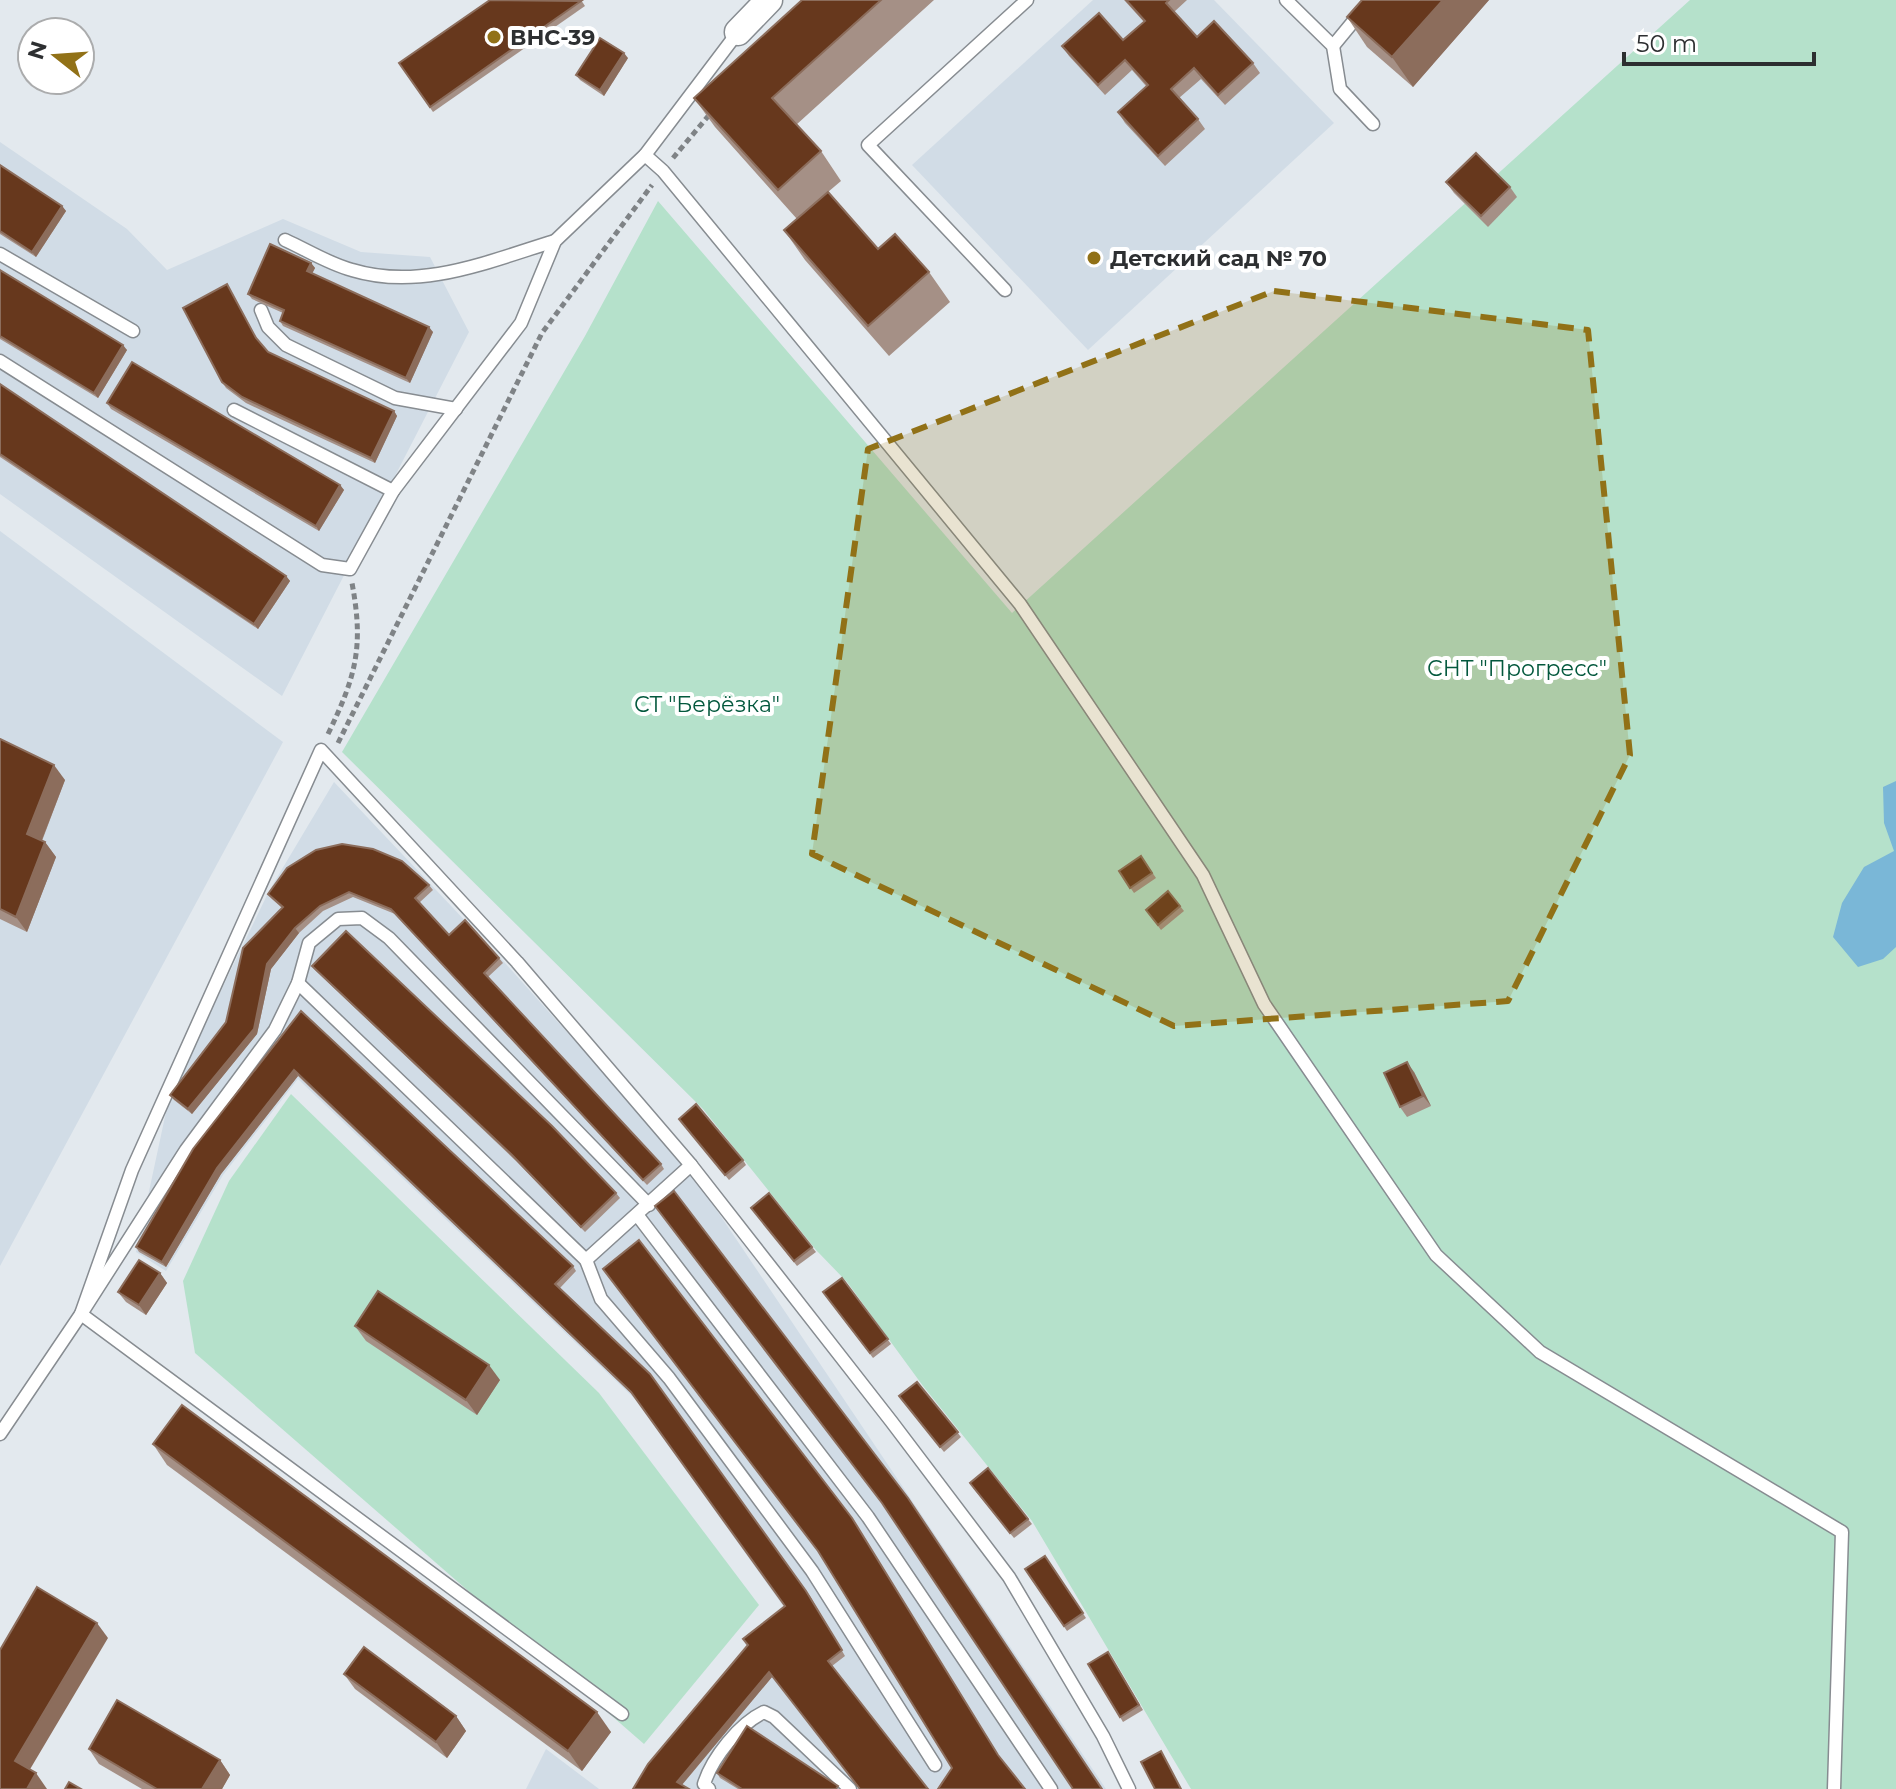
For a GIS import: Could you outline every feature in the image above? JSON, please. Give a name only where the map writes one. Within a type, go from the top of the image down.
[{"type":"street","points":[[738,32],[769,0]]},
{"type":"lane","points":[[1005,290],[868,145],[1027,0]]},
{"type":"lane","points":[[1286,0],[1333,46],[1340,89],[1373,124]]},
{"type":"lane","points":[[1333,46],[1371,0]]},
{"type":"lane","points":[[0,361],[322,565],[350,569],[393,491],[521,323],[555,241],[645,155],[738,32]]},
{"type":"lane","points":[[645,155],[663,171],[1020,604],[1203,875],[1264,1004],[1436,1255],[1540,1352],[1842,1532],[1834,1789]]},
{"type":"lane","points":[[285,240],[352,270],[409,280],[459,270],[555,241]]},
{"type":"lane","points":[[0,254],[133,331]]},
{"type":"lane","points":[[261,310],[268,327],[286,345],[395,398],[456,409]]},
{"type":"lane","points":[[234,410],[393,491]]},
{"type":"lane","points":[[81,1314],[132,1170],[325,754],[517,962],[691,1165],[1009,1577],[1103,1736],[1129,1789]]},
{"type":"lane","points":[[0,1434],[186,1150],[275,1030],[298,983],[309,943],[338,919],[362,918],[389,938],[649,1205]]},
{"type":"lane","points":[[298,983],[586,1260],[601,1299],[669,1378],[812,1571],[935,1765]]},
{"type":"lane","points":[[586,1260],[691,1165]]},
{"type":"lane","points":[[638,1216],[868,1517],[1051,1789]]},
{"type":"lane","points":[[81,1314],[622,1714]]},
{"type":"lane","points":[[709,1789],[704,1784],[708,1771],[749,1719],[764,1712],[774,1717],[850,1789]]},
{"type":"path","points":[[325,754],[542,333],[714,108]]},
{"type":"path","points":[[325,754],[349,691],[361,629],[350,569]]},
{"type":"highlighted area","points":[[1274,291],[1588,330],[1630,755],[1508,1001],[1174,1026],[812,854],[868,449]]},
{"type":"shaded area","name":"Детский сад № 70","points":[[1093,0],[1214,0],[1334,123],[1088,350],[912,165]]},
{"type":"shaded area","points":[[0,142],[127,229],[167,270],[283,219],[361,252],[430,257],[469,332],[282,696],[0,494]]},
{"type":"shaded area","points":[[0,531],[283,742],[0,1266]]},
{"type":"shaded area","points":[[334,782],[505,963],[687,1166],[1106,1789],[637,1789],[750,1650],[745,1644],[786,1610],[635,1399],[298,1079],[223,1175],[166,1271],[136,1252],[169,1098],[269,891]]},
{"type":"shaded area","points":[[546,1749],[599,1789],[526,1789]]},
{"type":"green space","points":[[1690,0],[1896,0],[1896,1789],[1191,1789],[1032,1521],[923,1386],[847,1282],[816,1250],[703,1109],[342,752],[585,336],[658,201],[1012,613]]},
{"type":"green space","points":[[291,1094],[599,1393],[759,1605],[644,1744],[195,1353],[183,1281],[229,1181]]},
{"type":"water","points":[[1896,781],[1896,947],[1883,959],[1858,967],[1833,937],[1842,903],[1864,867],[1894,851],[1884,823],[1883,787]]},
{"type":"building","name":"ВНС-39","points":[[490,0],[581,1],[430,107],[399,63]]},
{"type":"building","points":[[802,0],[881,0],[772,98],[821,151],[778,190],[694,98]]},
{"type":"building","points":[[1126,0],[1169,0],[1166,3],[1197,37],[1214,21],[1253,63],[1218,95],[1194,68],[1171,89],[1198,119],[1158,156],[1118,112],[1148,85],[1125,60],[1098,85],[1062,46],[1099,13],[1123,40],[1145,21]]},
{"type":"building","points":[[1362,0],[1443,0],[1392,57],[1347,17]]},
{"type":"building","points":[[600,38],[624,53],[600,90],[576,75]]},
{"type":"building","points":[[1476,153],[1510,187],[1481,216],[1446,182]]},
{"type":"building","points":[[0,165],[62,206],[32,252],[0,231]]},
{"type":"building","points":[[828,192],[878,249],[895,234],[929,272],[868,326],[784,230]]},
{"type":"building","points":[[270,244],[311,263],[307,271],[429,327],[406,378],[280,321],[284,310],[248,294]]},
{"type":"building","points":[[0,270],[123,345],[94,393],[0,336]]},
{"type":"building","points":[[227,284],[256,338],[268,352],[394,411],[371,458],[242,397],[222,382],[183,308]]},
{"type":"building","points":[[132,362],[340,485],[316,526],[107,403]]},
{"type":"building","points":[[0,384],[286,576],[254,624],[0,454]]},
{"type":"building","points":[[0,739],[54,765],[27,834],[45,842],[16,917],[0,909]]},
{"type":"building","points":[[342,844],[373,849],[402,861],[429,885],[415,898],[449,935],[465,920],[499,958],[484,973],[661,1164],[643,1180],[391,909],[349,892],[320,906],[295,928],[267,964],[254,1029],[188,1109],[170,1095],[226,1022],[243,948],[283,907],[268,894],[287,868],[316,850]]},
{"type":"building","points":[[1141,856],[1152,873],[1130,888],[1119,871]]},
{"type":"building","points":[[1168,891],[1180,906],[1158,925],[1146,910]]},
{"type":"building","points":[[346,931],[552,1126],[616,1193],[581,1227],[512,1155],[312,966]]},
{"type":"building","points":[[301,1011],[573,1266],[555,1284],[650,1374],[806,1591],[842,1650],[828,1661],[928,1789],[860,1789],[769,1672],[677,1782],[689,1789],[633,1789],[648,1764],[748,1645],[743,1639],[785,1606],[631,1392],[294,1070],[217,1168],[162,1262],[136,1247],[193,1149]]},
{"type":"building","points":[[1407,1062],[1423,1096],[1400,1107],[1384,1073]]},
{"type":"building","points":[[696,1104],[743,1160],[725,1175],[679,1119]]},
{"type":"building","points":[[674,1191],[908,1498],[1102,1789],[1073,1789],[882,1503],[655,1206]]},
{"type":"building","points":[[769,1193],[812,1247],[794,1261],[751,1208]]},
{"type":"building","points":[[639,1240],[852,1518],[998,1755],[1025,1789],[938,1789],[952,1768],[818,1551],[603,1269]]},
{"type":"building","points":[[139,1260],[160,1273],[139,1305],[118,1292]]},
{"type":"building","points":[[842,1278],[888,1339],[870,1353],[823,1292]]},
{"type":"building","points":[[378,1291],[489,1365],[466,1400],[355,1326]]},
{"type":"building","points":[[917,1382],[958,1432],[940,1447],[899,1396]]},
{"type":"building","points":[[182,1405],[597,1712],[568,1751],[153,1444]]},
{"type":"building","points":[[988,1468],[1028,1519],[1010,1533],[970,1483]]},
{"type":"building","points":[[1045,1556],[1083,1613],[1064,1626],[1025,1569]]},
{"type":"building","points":[[37,1587],[97,1623],[15,1761],[36,1773],[27,1789],[0,1789],[0,1650]]},
{"type":"building","points":[[364,1647],[456,1716],[436,1742],[344,1674]]},
{"type":"building","points":[[1108,1652],[1139,1705],[1120,1717],[1088,1664]]},
{"type":"building","points":[[117,1700],[220,1760],[202,1789],[157,1789],[89,1749]]},
{"type":"building","points":[[747,1726],[838,1786],[836,1789],[742,1789],[717,1773]]},
{"type":"building","points":[[1161,1751],[1181,1789],[1155,1789],[1141,1762]]},
{"type":"building","points":[[69,1782],[81,1789],[65,1789]]},
{"type":"place","name":"ВНС-39","points":[[494,37]]},
{"type":"place","name":"Детский сад № 70","points":[[1094,258]]},
{"type":"park label","name":"СНТ \"Прогресс\"","points":[[1517,668]]},
{"type":"park label","name":"СТ \"Берёзка\"","points":[[707,704]]}]
